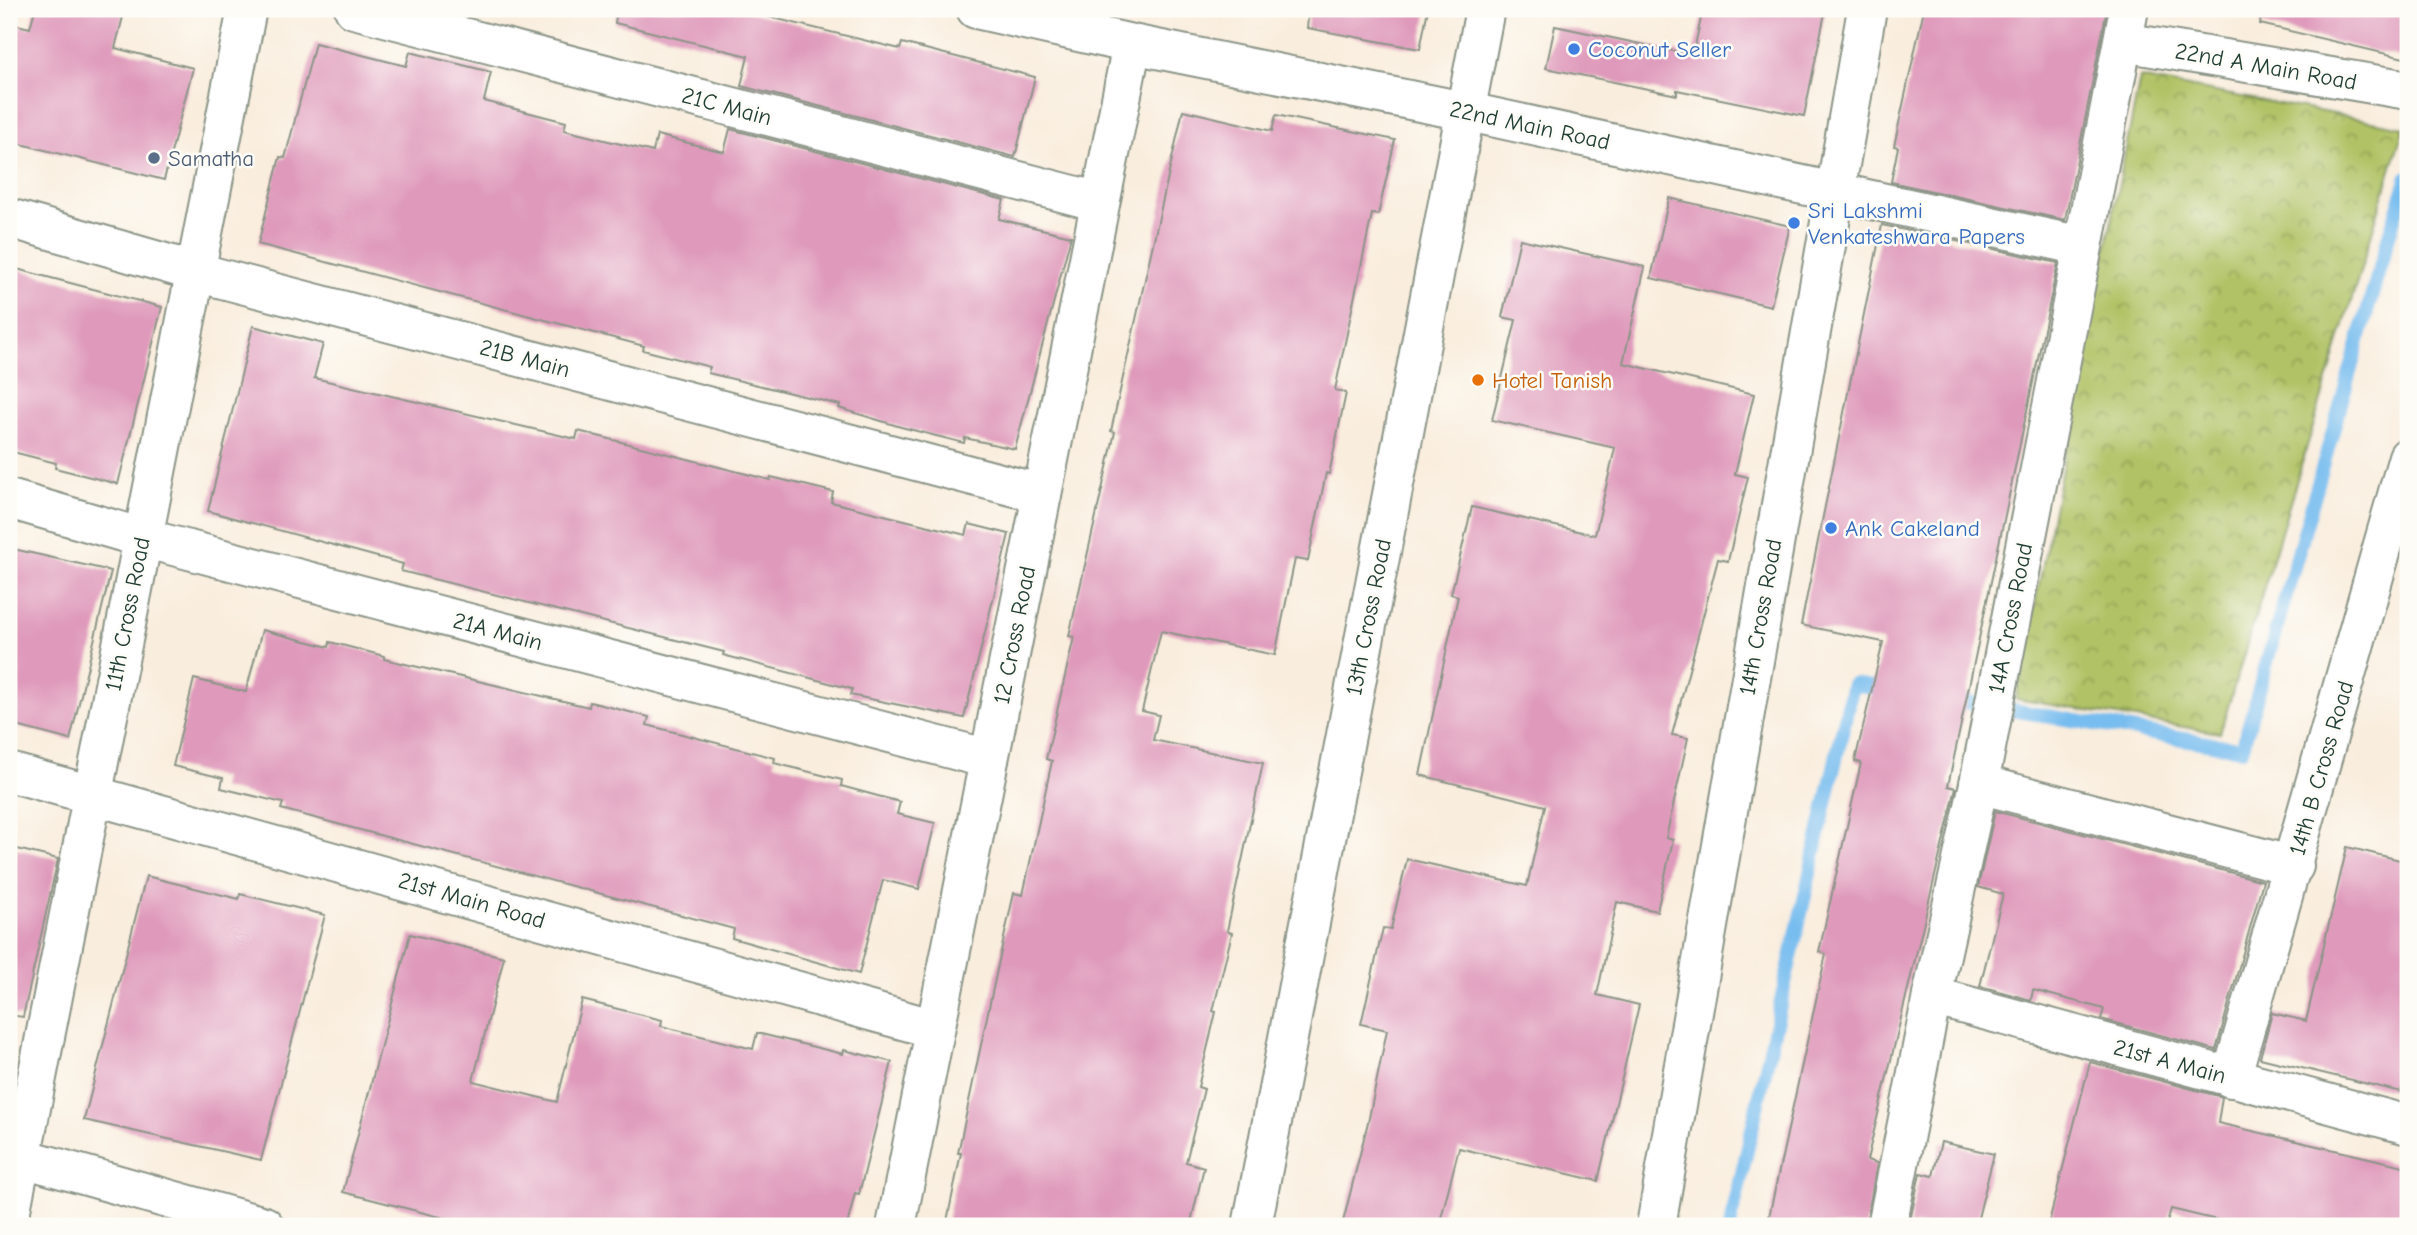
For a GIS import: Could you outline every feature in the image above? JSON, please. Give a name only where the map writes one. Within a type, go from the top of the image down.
[{"type":"street","name":"11th Cross Road","points":[[9,1220],[16,1156],[92,794],[247,9]]},
{"type":"street","name":"21C Main","points":[[354,9],[1100,202]]},
{"type":"street","name":"22nd Main Road","points":[[976,9],[1132,44],[1464,111],[2082,246]]},
{"type":"street","name":"13th Cross Road","points":[[1252,1226],[1485,9]]},
{"type":"street","name":"14th Cross Road","points":[[1656,1226],[1833,192],[1867,9]]},
{"type":"street","name":"22nd A Main Road","points":[[2126,25],[2408,90]]},
{"type":"street","name":"14A Cross Road","points":[[1887,1226],[1932,996],[1979,784],[2126,25]]},
{"type":"street","name":"12 Cross Road","points":[[896,1226],[1132,44]]},
{"type":"street","name":"21B Main","points":[[9,218],[196,272],[1042,494]]},
{"type":"street","name":"14th B Cross Road","points":[[2231,1078],[2294,866],[2408,457]]},
{"type":"street","name":"21A Main","points":[[9,499],[143,538],[989,759]]},
{"type":"street","name":"21st Main Road","points":[[9,772],[935,1029]]},
{"type":"street","points":[[1979,784],[2294,866]]},
{"type":"street","name":"21st A Main","points":[[1932,996],[2408,1125]]},
{"type":"street","points":[[16,1156],[264,1226]]},
{"type":"green space","points":[[2140,78],[2404,127],[2220,733],[2016,699]]},
{"type":"building","points":[[35,9],[125,9],[115,48],[193,68],[164,180],[9,141],[9,23],[30,28]]},
{"type":"building","points":[[617,9],[737,9],[900,49],[902,43],[1035,77],[1015,157],[741,86],[748,56],[615,23]]},
{"type":"building","points":[[1309,9],[1428,9],[1420,49],[1307,28]]},
{"type":"building","points":[[1703,9],[1803,9],[1825,13],[1804,116],[1677,90],[1677,95],[1546,68],[1555,26],[1693,55]]},
{"type":"building","points":[[1924,9],[2107,9],[2065,220],[1891,182],[1898,147],[1894,146]]},
{"type":"building","points":[[2262,9],[2408,9],[2408,59],[2260,24]]},
{"type":"building","points":[[315,43],[406,66],[410,52],[491,72],[484,101],[566,122],[564,130],[653,152],[657,135],[724,152],[730,129],[1004,200],[999,219],[1071,236],[1015,449],[965,438],[964,443],[901,427],[839,408],[840,405],[708,373],[710,367],[643,350],[644,346],[258,244],[280,157],[285,158]]},
{"type":"building","points":[[1183,110],[1272,131],[1276,115],[1395,140],[1378,215],[1372,214],[1335,390],[1346,393],[1329,474],[1326,473],[1308,561],[1295,559],[1275,655],[1161,631],[1142,711],[1159,715],[1153,740],[1263,763],[1227,931],[1232,933],[1198,1087],[1204,1089],[1186,1162],[1204,1167],[1190,1226],[946,1226],[961,1153],[958,1153],[1014,893],[1023,895],[1052,761],[1046,759],[1074,637],[1069,636],[1115,432],[1111,431]]},
{"type":"building","points":[[1669,198],[1790,226],[1771,306],[1651,278]]},
{"type":"building","points":[[1882,225],[2058,263],[1948,786],[1956,788],[1867,1160],[1877,1163],[1866,1226],[1767,1226],[1826,954],[1819,952],[1861,763],[1855,761],[1883,642],[1801,625]]},
{"type":"building","points":[[1520,239],[1645,267],[1623,363],[1754,394],[1735,474],[1748,477],[1728,561],[1718,559],[1672,735],[1688,738],[1666,838],[1673,840],[1657,911],[1617,902],[1597,995],[1639,1005],[1598,1181],[1459,1148],[1439,1226],[1342,1226],[1369,1118],[1387,1030],[1361,1024],[1383,928],[1391,929],[1407,859],[1527,886],[1545,806],[1420,775],[1458,596],[1451,594],[1472,507],[1595,535],[1615,448],[1492,420],[1516,320],[1502,317]]},
{"type":"building","points":[[9,267],[162,307],[118,484],[55,468],[56,463],[9,451]]},
{"type":"building","points":[[253,326],[323,344],[314,378],[576,439],[578,431],[770,480],[771,477],[833,492],[831,502],[966,535],[969,524],[1009,534],[964,718],[850,695],[852,689],[723,655],[724,652],[401,571],[403,564],[208,511]]},
{"type":"building","points":[[9,548],[111,571],[70,740],[9,724]]},
{"type":"building","points":[[262,630],[329,647],[330,642],[384,656],[384,659],[589,707],[590,702],[649,717],[647,725],[775,758],[774,763],[842,780],[841,786],[900,802],[897,814],[935,823],[919,889],[883,880],[859,974],[732,938],[734,929],[281,809],[283,803],[221,788],[223,778],[173,766],[194,679],[246,692]]},
{"type":"building","points":[[1995,811],[2263,881],[2216,1050],[2101,1019],[2104,1009],[2033,990],[2031,1000],[1980,986],[2003,894],[1978,887]]},
{"type":"building","points":[[9,847],[58,859],[23,1017],[9,1015]]},
{"type":"building","points":[[2347,847],[2408,862],[2408,1060],[2401,1092],[2260,1058],[2272,1013],[2306,1021]]},
{"type":"building","points":[[146,876],[239,899],[240,894],[325,915],[261,1160],[84,1120]]},
{"type":"building","points":[[410,934],[504,957],[473,1081],[557,1102],[582,1000],[662,1020],[661,1026],[753,1049],[757,1033],[843,1054],[844,1050],[892,1062],[859,1194],[855,1193],[847,1226],[475,1226],[343,1192]]},
{"type":"building","points":[[2090,1062],[2222,1097],[2218,1123],[2408,1167],[2408,1201],[2402,1226],[2242,1226],[2171,1209],[2166,1226],[2048,1226]]},
{"type":"building","points":[[1941,1142],[1994,1154],[1976,1226],[1909,1226],[1920,1173],[1933,1176]]},
{"type":"waterway","points":[[1947,699],[2242,749],[2408,177]]},
{"type":"waterway","points":[[1730,1226],[1853,684],[1889,690]]},
{"type":"place","name":"Coconut Seller","points":[[1574,49]]},
{"type":"place","name":"Samatha","points":[[154,158]]},
{"type":"place","name":"Sri Lakshmi Venkateshwara Papers","points":[[1794,223]]},
{"type":"place","name":"Hotel Tanish","points":[[1478,380]]},
{"type":"place","name":"Ank Cakeland","points":[[1831,528]]}]
